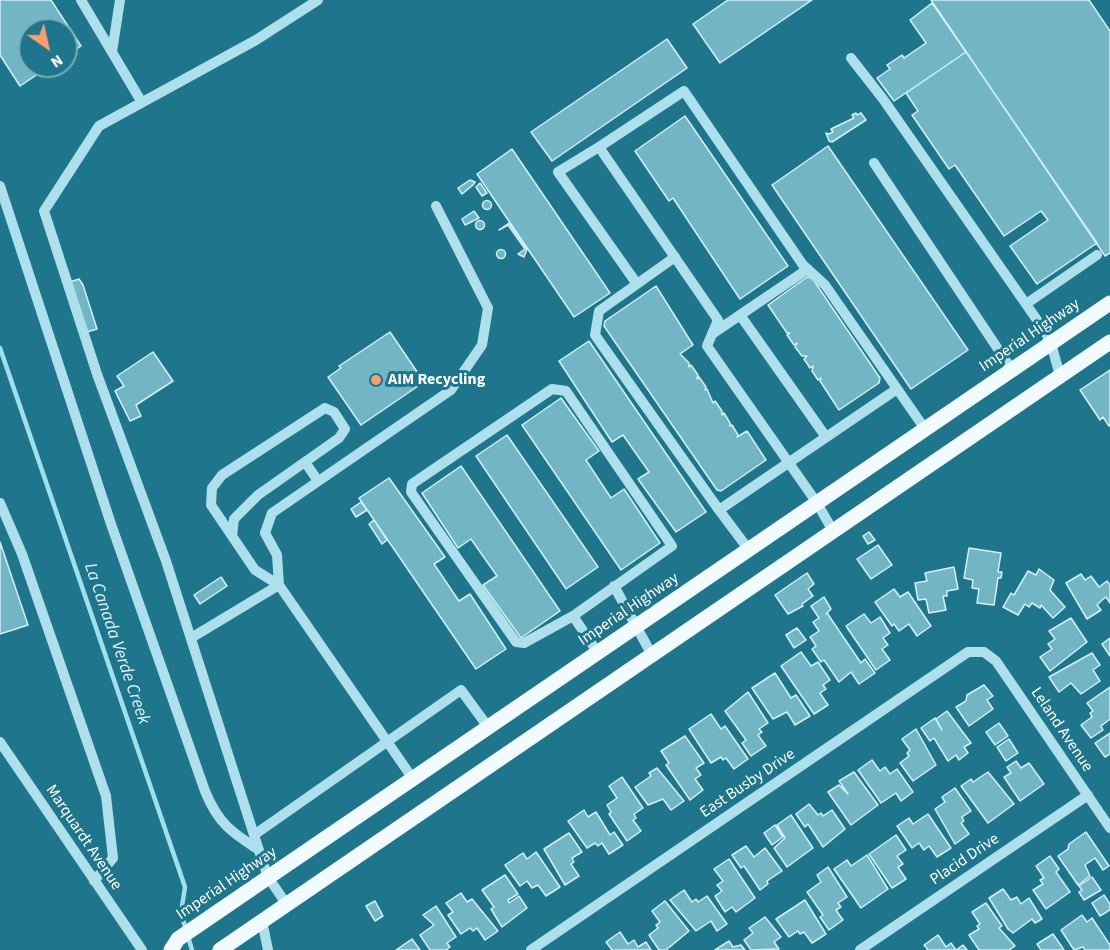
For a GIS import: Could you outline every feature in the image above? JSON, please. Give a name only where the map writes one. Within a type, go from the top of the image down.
[{"type":"main road","name":"Imperial Highway","points":[[171,950],[178,939],[1110,303]]},
{"type":"main road","points":[[220,950],[1110,342]]},
{"type":"street","points":[[81,0],[141,101]]},
{"type":"street","points":[[112,52],[120,0]]},
{"type":"street","points":[[287,905],[268,877],[166,561],[97,374],[44,211],[99,126],[256,40],[318,0]]},
{"type":"street","points":[[851,58],[1026,304],[1051,343],[1060,376]]},
{"type":"street","points":[[636,284],[558,172],[684,91],[808,269],[825,285],[925,429]]},
{"type":"street","points":[[599,147],[718,320],[707,345],[817,503],[833,531]]},
{"type":"street","points":[[874,163],[1012,370]]},
{"type":"street","points":[[2,194],[111,524],[205,791],[214,813],[227,829],[259,850]]},
{"type":"street","points":[[279,585],[277,555],[265,533],[272,513],[451,390],[482,345],[488,308],[436,206]]},
{"type":"street","points":[[1026,304],[1097,255]]},
{"type":"street","points":[[675,257],[599,311],[595,335],[749,550]]},
{"type":"street","points":[[712,334],[808,269]]},
{"type":"street","points":[[740,315],[826,437]]},
{"type":"street","points":[[552,389],[566,391],[672,546],[614,586],[573,616],[525,643],[516,642],[411,492],[412,484],[552,389]]},
{"type":"street","points":[[719,510],[897,389]]},
{"type":"street","points":[[232,536],[234,519],[258,495],[339,438],[345,429],[334,412],[326,408],[222,475],[212,488],[211,505],[255,570],[279,585],[413,779]]},
{"type":"street","points":[[305,462],[318,481]]},
{"type":"street","points":[[0,503],[22,554],[106,796],[113,858],[94,881]]},
{"type":"street","points":[[191,638],[279,585]]},
{"type":"street","points":[[614,586],[652,655]]},
{"type":"street","points":[[573,616],[598,653]]},
{"type":"street","name":"Leland Avenue","points":[[984,651],[996,661],[1110,828]]},
{"type":"street","name":"East Busby Drive","points":[[531,950],[968,652],[984,651]]},
{"type":"street","points":[[254,835],[461,690],[488,728]]},
{"type":"street","name":"Marquardt Avenue","points":[[0,742],[142,950]]},
{"type":"street","name":"Placid Drive","points":[[860,950],[1088,795]]},
{"type":"street","points":[[262,921],[268,950]]},
{"type":"building","points":[[0,0],[51,0],[63,18],[18,18],[18,78],[32,78],[20,86],[0,55]]},
{"type":"building","points":[[728,0],[812,0],[720,63],[693,24]]},
{"type":"building","points":[[931,0],[1089,0],[1110,31],[1110,253],[1105,256]]},
{"type":"building","points":[[932,3],[966,52],[894,101],[877,78],[890,69],[887,65],[902,55],[904,58],[926,43],[910,20]]},
{"type":"building","points":[[667,39],[687,68],[552,161],[531,132]]},
{"type":"building","points":[[966,52],[1097,243],[1037,284],[1010,246],[1048,220],[1041,211],[1004,236],[955,165],[949,169],[912,115],[918,111],[906,93]]},
{"type":"building","points":[[856,113],[857,115],[861,113],[866,120],[832,142],[829,141],[826,133],[833,132],[831,129],[854,118],[852,115]]},
{"type":"building","points":[[685,116],[788,266],[740,299],[673,198],[669,201],[635,151]]},
{"type":"building","points":[[828,146],[968,350],[911,389],[772,185]]},
{"type":"building","points":[[512,149],[610,293],[574,317],[477,174]]},
{"type":"building","points":[[470,180],[475,182],[462,194],[458,188]]},
{"type":"building","points":[[480,183],[487,193],[482,196],[476,187]]},
{"type":"building","points":[[487,200],[492,205],[487,210],[482,205]]},
{"type":"building","points":[[474,211],[479,218],[465,225],[462,219]]},
{"type":"building","points":[[480,221],[484,225],[480,229],[476,225]]},
{"type":"building","points":[[509,223],[527,249],[524,257],[518,254],[525,249],[508,225],[499,230]]},
{"type":"building","points":[[501,250],[505,254],[501,258],[497,254]]},
{"type":"building","points":[[807,277],[812,278],[880,378],[879,383],[839,410],[820,381],[821,378],[818,380],[812,371],[813,366],[810,368],[804,359],[807,356],[802,356],[795,347],[797,343],[794,345],[787,335],[790,333],[787,333],[768,305]]},
{"type":"building","points":[[79,279],[97,329],[87,332],[70,282]]},
{"type":"building","points":[[656,286],[693,345],[680,354],[698,375],[697,379],[699,377],[706,387],[705,390],[707,389],[713,403],[715,401],[722,411],[722,415],[724,413],[730,426],[732,425],[738,435],[737,437],[747,431],[766,460],[721,491],[717,490],[604,326],[605,321]]},
{"type":"building","name":"AIM Recycling","points":[[390,332],[424,382],[361,425],[328,377],[341,368],[339,366]]},
{"type":"building","points":[[589,341],[706,512],[676,532],[638,479],[649,472],[623,435],[612,442],[559,361]]},
{"type":"building","points":[[153,352],[173,381],[136,405],[141,416],[130,421],[115,391],[124,386],[117,376]]},
{"type":"building","points":[[1110,370],[1109,426],[1103,417],[1100,420],[1080,390]]},
{"type":"building","points":[[561,398],[599,451],[586,460],[611,498],[624,489],[660,543],[621,570],[522,425]]},
{"type":"building","points":[[507,435],[598,567],[566,589],[476,456]]},
{"type":"building","points":[[461,466],[560,611],[521,638],[483,585],[497,576],[471,539],[458,548],[422,493]]},
{"type":"building","points":[[389,478],[445,557],[434,564],[459,601],[470,594],[506,649],[476,669],[359,498]]},
{"type":"building","points":[[361,502],[367,510],[356,517],[351,509]]},
{"type":"building","points":[[374,520],[387,540],[382,544],[369,524]]},
{"type":"building","points":[[869,532],[875,540],[868,544],[863,536]]},
{"type":"building","points":[[0,542],[28,625],[0,634]]},
{"type":"building","points":[[878,545],[892,565],[871,579],[857,559]]},
{"type":"building","points":[[969,548],[1001,553],[998,572],[1002,572],[1001,578],[998,578],[994,605],[977,603],[979,589],[972,588],[973,580],[964,578]]},
{"type":"building","points":[[954,567],[958,589],[947,591],[947,596],[943,596],[946,610],[929,613],[926,599],[918,600],[915,583],[927,581],[925,573]]},
{"type":"building","points":[[1039,569],[1054,580],[1050,590],[1065,607],[1053,618],[1041,605],[1040,608],[1032,603],[1029,607],[1025,604],[1018,615],[1003,607],[1011,593],[1014,595],[1028,571],[1036,575]]},
{"type":"building","points":[[807,573],[814,584],[808,589],[813,596],[802,604],[803,606],[788,614],[775,595]]},
{"type":"building","points":[[1081,574],[1085,580],[1091,576],[1099,587],[1107,581],[1110,585],[1110,603],[1106,597],[1097,605],[1101,610],[1087,619],[1066,583]]},
{"type":"building","points":[[221,577],[227,586],[200,604],[194,595]]},
{"type":"building","points":[[894,589],[900,597],[908,592],[931,626],[917,636],[909,624],[899,631],[894,624],[892,626],[875,602]]},
{"type":"building","points":[[824,597],[831,609],[827,613],[861,663],[865,659],[875,673],[859,684],[851,672],[839,682],[824,660],[821,662],[812,649],[816,646],[810,637],[819,631],[813,622],[819,618],[811,606]]},
{"type":"building","points":[[864,614],[871,623],[880,617],[890,633],[883,638],[888,645],[882,649],[890,660],[876,670],[846,626]]},
{"type":"building","points":[[1071,618],[1087,642],[1050,671],[1040,657],[1052,649],[1048,644],[1055,639],[1049,631]]},
{"type":"building","points":[[797,628],[806,640],[794,648],[786,635]]},
{"type":"building","points":[[1110,638],[1110,656],[1102,644]]},
{"type":"building","points":[[801,652],[811,666],[818,662],[830,680],[823,685],[826,689],[820,693],[828,705],[814,714],[781,666]]},
{"type":"building","points":[[1092,653],[1100,665],[1093,670],[1100,681],[1081,694],[1071,683],[1059,692],[1049,677]]},
{"type":"building","points":[[775,673],[791,698],[796,695],[810,716],[795,725],[787,712],[773,719],[752,688]]},
{"type":"building","points":[[984,685],[993,696],[987,700],[993,709],[969,726],[956,707],[966,701],[967,695]]},
{"type":"building","points":[[1110,687],[1110,719],[1101,726],[1103,730],[1091,738],[1081,725],[1092,717],[1090,713],[1093,711],[1087,703]]},
{"type":"building","points":[[748,692],[768,723],[759,729],[762,732],[758,735],[766,746],[751,756],[742,743],[746,740],[725,711]]},
{"type":"building","points":[[947,711],[971,743],[964,747],[968,753],[959,760],[956,755],[948,761],[934,738],[930,741],[921,728],[935,718],[942,730],[936,719]]},
{"type":"building","points":[[711,714],[721,729],[725,726],[748,759],[734,769],[726,758],[723,760],[721,757],[711,763],[689,729]]},
{"type":"building","points":[[999,723],[1008,736],[995,745],[986,732]]},
{"type":"building","points":[[916,729],[936,765],[913,781],[900,763],[909,756],[907,753],[910,750],[902,739]]},
{"type":"building","points":[[1110,733],[1110,754],[1105,757],[1095,743]]},
{"type":"building","points":[[685,736],[704,763],[696,768],[701,775],[695,779],[703,790],[690,800],[666,765],[669,763],[661,751]]},
{"type":"building","points":[[1009,739],[1018,753],[1006,761],[997,747]]},
{"type":"building","points":[[872,760],[880,771],[885,767],[890,774],[897,769],[913,792],[901,801],[896,793],[881,803],[858,770]]},
{"type":"building","points":[[1016,761],[1021,768],[1029,763],[1044,784],[1020,801],[1004,777],[1011,773],[1007,767]]},
{"type":"building","points":[[657,768],[684,801],[671,810],[663,799],[648,805],[635,787],[651,776],[649,773]]},
{"type":"building","points":[[854,772],[878,805],[851,825],[828,792],[839,785],[848,794],[839,781]]},
{"type":"building","points":[[988,772],[1014,804],[988,823],[961,786],[971,779],[973,782]]},
{"type":"building","points":[[622,777],[643,808],[634,814],[636,818],[633,820],[641,831],[627,841],[609,814],[611,812],[607,805],[617,798],[609,786]]},
{"type":"building","points":[[955,788],[971,811],[962,817],[964,821],[961,823],[969,834],[955,844],[935,809],[945,802],[942,797]]},
{"type":"building","points":[[809,804],[818,815],[821,813],[823,816],[832,810],[845,829],[823,847],[808,824],[805,827],[796,814]]},
{"type":"building","points":[[584,810],[588,817],[596,812],[610,835],[614,832],[623,845],[609,854],[602,843],[598,846],[595,843],[587,848],[568,821]]},
{"type":"building","points":[[928,814],[951,848],[937,857],[929,846],[924,850],[919,843],[912,848],[897,826],[909,818],[913,824]]},
{"type":"building","points":[[791,815],[813,848],[787,867],[774,848],[785,838],[777,825]]},
{"type":"building","points":[[775,825],[783,837],[772,845],[764,833]]},
{"type":"building","points":[[1086,832],[1109,866],[1103,870],[1095,858],[1085,865],[1090,876],[1078,885],[1058,856],[1068,849],[1069,844]]},
{"type":"building","points":[[569,833],[582,852],[572,858],[574,862],[571,864],[579,876],[565,885],[544,849]]},
{"type":"building","points":[[896,835],[906,850],[897,856],[903,864],[898,867],[906,879],[892,888],[869,854]]},
{"type":"building","points":[[746,846],[754,857],[765,848],[782,871],[767,881],[768,884],[760,890],[744,866],[741,868],[732,855]]},
{"type":"building","points":[[536,852],[560,887],[546,896],[538,885],[532,888],[527,881],[520,886],[505,865],[523,853],[527,859]]},
{"type":"building","points":[[867,855],[888,889],[861,908],[834,869],[847,860],[851,866]]},
{"type":"building","points":[[1050,856],[1059,869],[1056,872],[1070,892],[1046,909],[1033,890],[1043,884],[1040,880],[1044,878],[1036,866]]},
{"type":"building","points":[[729,859],[755,898],[736,912],[732,907],[725,912],[715,896],[722,891],[717,885],[723,881],[714,869]]},
{"type":"building","points":[[828,867],[847,897],[838,903],[841,907],[836,910],[843,920],[829,930],[820,917],[823,915],[807,892],[821,882],[817,875]]},
{"type":"building","points":[[505,875],[518,894],[508,900],[509,903],[519,896],[527,908],[502,927],[491,909],[494,907],[482,890]]},
{"type":"building","points":[[1092,877],[1101,890],[1084,900],[1079,892],[1082,890],[1079,886]]},
{"type":"building","points":[[1003,889],[1011,900],[1017,897],[1021,904],[1029,898],[1042,919],[1035,923],[1032,919],[1013,933],[1008,929],[989,898]]},
{"type":"building","points":[[684,890],[692,902],[696,899],[698,902],[707,896],[727,924],[717,931],[711,921],[696,931],[670,900]]},
{"type":"building","points":[[461,893],[467,902],[472,899],[498,931],[485,940],[477,928],[473,931],[470,928],[461,934],[448,915],[453,912],[446,903]]},
{"type":"building","points":[[1104,895],[1110,904],[1110,910],[1100,916],[1092,903]]},
{"type":"building","points":[[805,900],[826,934],[812,943],[804,932],[800,934],[798,931],[789,937],[776,919]]},
{"type":"building","points":[[375,901],[383,916],[375,921],[366,906]]},
{"type":"building","points":[[665,901],[689,931],[666,950],[659,950],[649,935],[658,928],[656,925],[660,922],[652,911]]},
{"type":"building","points":[[986,903],[1002,926],[999,928],[1015,946],[1009,950],[979,950],[969,935],[979,929],[977,926],[980,924],[972,912]]},
{"type":"building","points":[[436,906],[456,937],[447,943],[450,947],[446,950],[430,950],[420,935],[434,925],[423,915]]},
{"type":"building","points":[[1082,915],[1087,922],[1092,918],[1110,945],[1110,950],[1085,950],[1083,947],[1074,950],[1061,930]]},
{"type":"building","points":[[765,917],[781,937],[774,942],[779,949],[751,950],[744,940],[753,933],[749,928]]},
{"type":"building","points":[[620,932],[628,944],[634,940],[638,947],[646,942],[651,950],[612,950],[606,942]]},
{"type":"building","points":[[1053,934],[1064,950],[1041,950],[1037,944]]},
{"type":"building","points":[[938,935],[946,947],[951,943],[956,950],[928,950],[924,945]]},
{"type":"building","points":[[412,939],[420,950],[396,950]]},
{"type":"building","points":[[729,941],[733,947],[741,945],[745,950],[715,950]]},
{"type":"building","points":[[963,945],[967,950],[956,950]]},
{"type":"waterway","name":"La Canada Verde Creek","points":[[0,348],[185,887],[181,913],[192,950]]},
{"type":"place","name":"AIM Recycling","points":[[376,380]]}]
